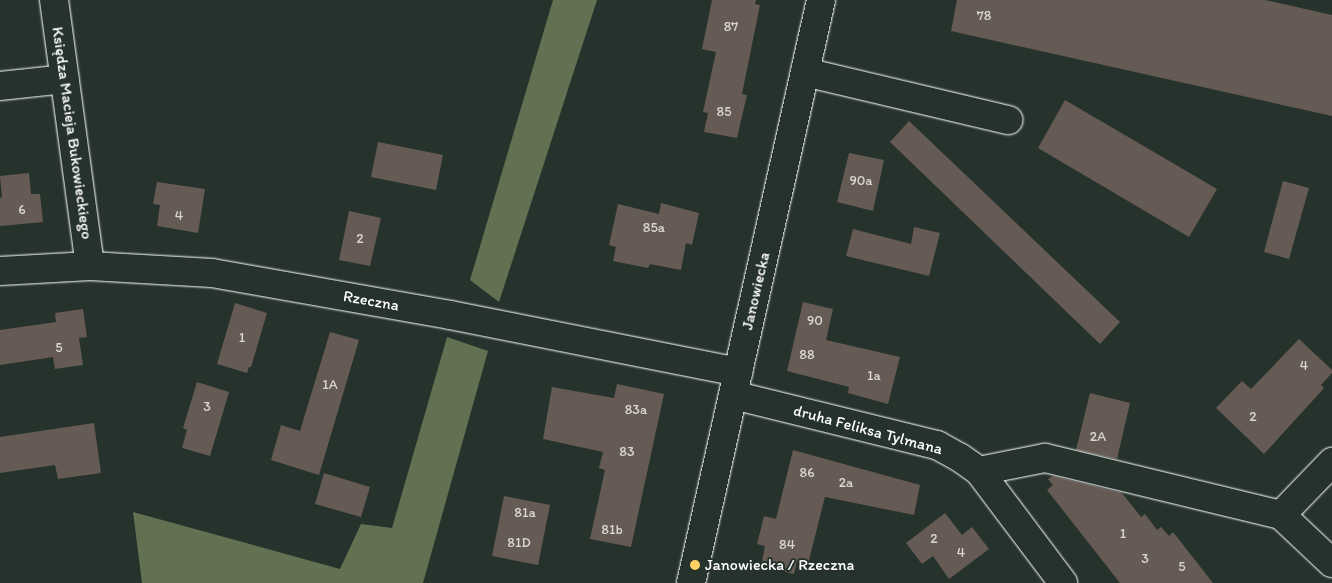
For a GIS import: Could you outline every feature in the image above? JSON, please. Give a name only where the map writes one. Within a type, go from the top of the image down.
[{"type":"street","name":"Księdza Macieja Bukowieckiego","points":[[54,0],[90,266]]},
{"type":"street","name":"Janowiecka","points":[[692,583],[821,0]]},
{"type":"street","points":[[805,72],[1008,120]]},
{"type":"street","points":[[0,86],[65,79]]},
{"type":"street","name":"Rzeczna","points":[[0,271],[90,266],[172,269],[222,274],[450,315],[736,384]]},
{"type":"street","name":"druha Feliksa Tylmana","points":[[736,384],[937,445],[979,471],[1063,583]]},
{"type":"street","points":[[979,471],[1045,458],[1281,515],[1332,563]]},
{"type":"street","points":[[1281,515],[1332,462]]},
{"type":"green space","points":[[553,0],[597,0],[499,302],[470,280]]},
{"type":"green space","points":[[447,337],[488,351],[423,583],[142,583],[133,512],[340,569],[361,524],[392,528]]},
{"type":"building","points":[[712,0],[756,0],[755,4],[760,5],[742,94],[747,95],[737,138],[704,132],[708,113],[703,112],[716,52],[702,49]]},
{"type":"building","points":[[957,0],[1265,0],[1332,15],[1332,116],[951,31]]},
{"type":"building","points":[[1065,100],[1217,189],[1189,237],[1038,148]]},
{"type":"building","points":[[909,121],[1120,322],[1100,344],[890,142]]},
{"type":"building","points":[[378,142],[443,155],[436,190],[371,177]]},
{"type":"building","points":[[849,153],[884,160],[873,211],[837,202]]},
{"type":"building","points":[[29,173],[31,194],[40,194],[43,222],[0,226],[0,198],[2,197],[0,176]]},
{"type":"building","points":[[1283,181],[1309,188],[1289,259],[1264,252]]},
{"type":"building","points":[[157,182],[205,189],[198,233],[157,226],[160,205],[153,204]]},
{"type":"building","points":[[661,203],[699,213],[692,245],[686,243],[681,270],[650,264],[648,268],[613,261],[616,247],[609,245],[618,204],[659,214]]},
{"type":"building","points":[[349,211],[381,218],[370,266],[339,260]]},
{"type":"building","points":[[914,227],[940,233],[929,276],[846,256],[853,229],[911,244]]},
{"type":"building","points":[[803,302],[833,309],[826,340],[900,357],[888,404],[848,393],[849,387],[787,371]]},
{"type":"building","points":[[235,303],[267,313],[251,367],[249,367],[247,373],[217,364]]},
{"type":"building","points":[[83,309],[87,337],[79,338],[83,365],[55,369],[53,357],[0,365],[0,330],[56,322],[55,313]]},
{"type":"building","points":[[330,332],[359,340],[319,475],[271,460],[281,425],[300,431]]},
{"type":"building","points":[[1299,339],[1332,370],[1332,373],[1321,385],[1324,388],[1264,454],[1216,408],[1242,381],[1251,389]]},
{"type":"building","points":[[197,382],[229,392],[210,456],[182,448],[187,430],[183,428]]},
{"type":"building","points":[[617,384],[664,394],[631,547],[590,539],[605,470],[599,468],[603,452],[543,439],[552,387],[614,398]]},
{"type":"building","points":[[1090,393],[1130,403],[1117,459],[1076,450]]},
{"type":"building","points":[[94,423],[101,473],[58,479],[55,465],[0,473],[0,437]]},
{"type":"building","points":[[793,450],[920,485],[914,515],[825,497],[808,564],[797,561],[794,574],[761,566],[765,546],[757,544],[764,516],[776,519]]},
{"type":"building","points":[[324,473],[370,487],[361,517],[315,504]]},
{"type":"building","points":[[1053,476],[1122,493],[1141,517],[1145,514],[1157,530],[1161,527],[1169,536],[1173,532],[1213,583],[1120,583],[1047,490],[1053,485],[1048,479]]},
{"type":"building","points":[[504,496],[550,505],[538,565],[492,556]]},
{"type":"building","points":[[945,513],[962,535],[972,527],[989,549],[949,579],[933,556],[922,564],[906,543]]},
{"type":"place","name":"Janowiecka / Rzeczna","points":[[695,565]]}]
